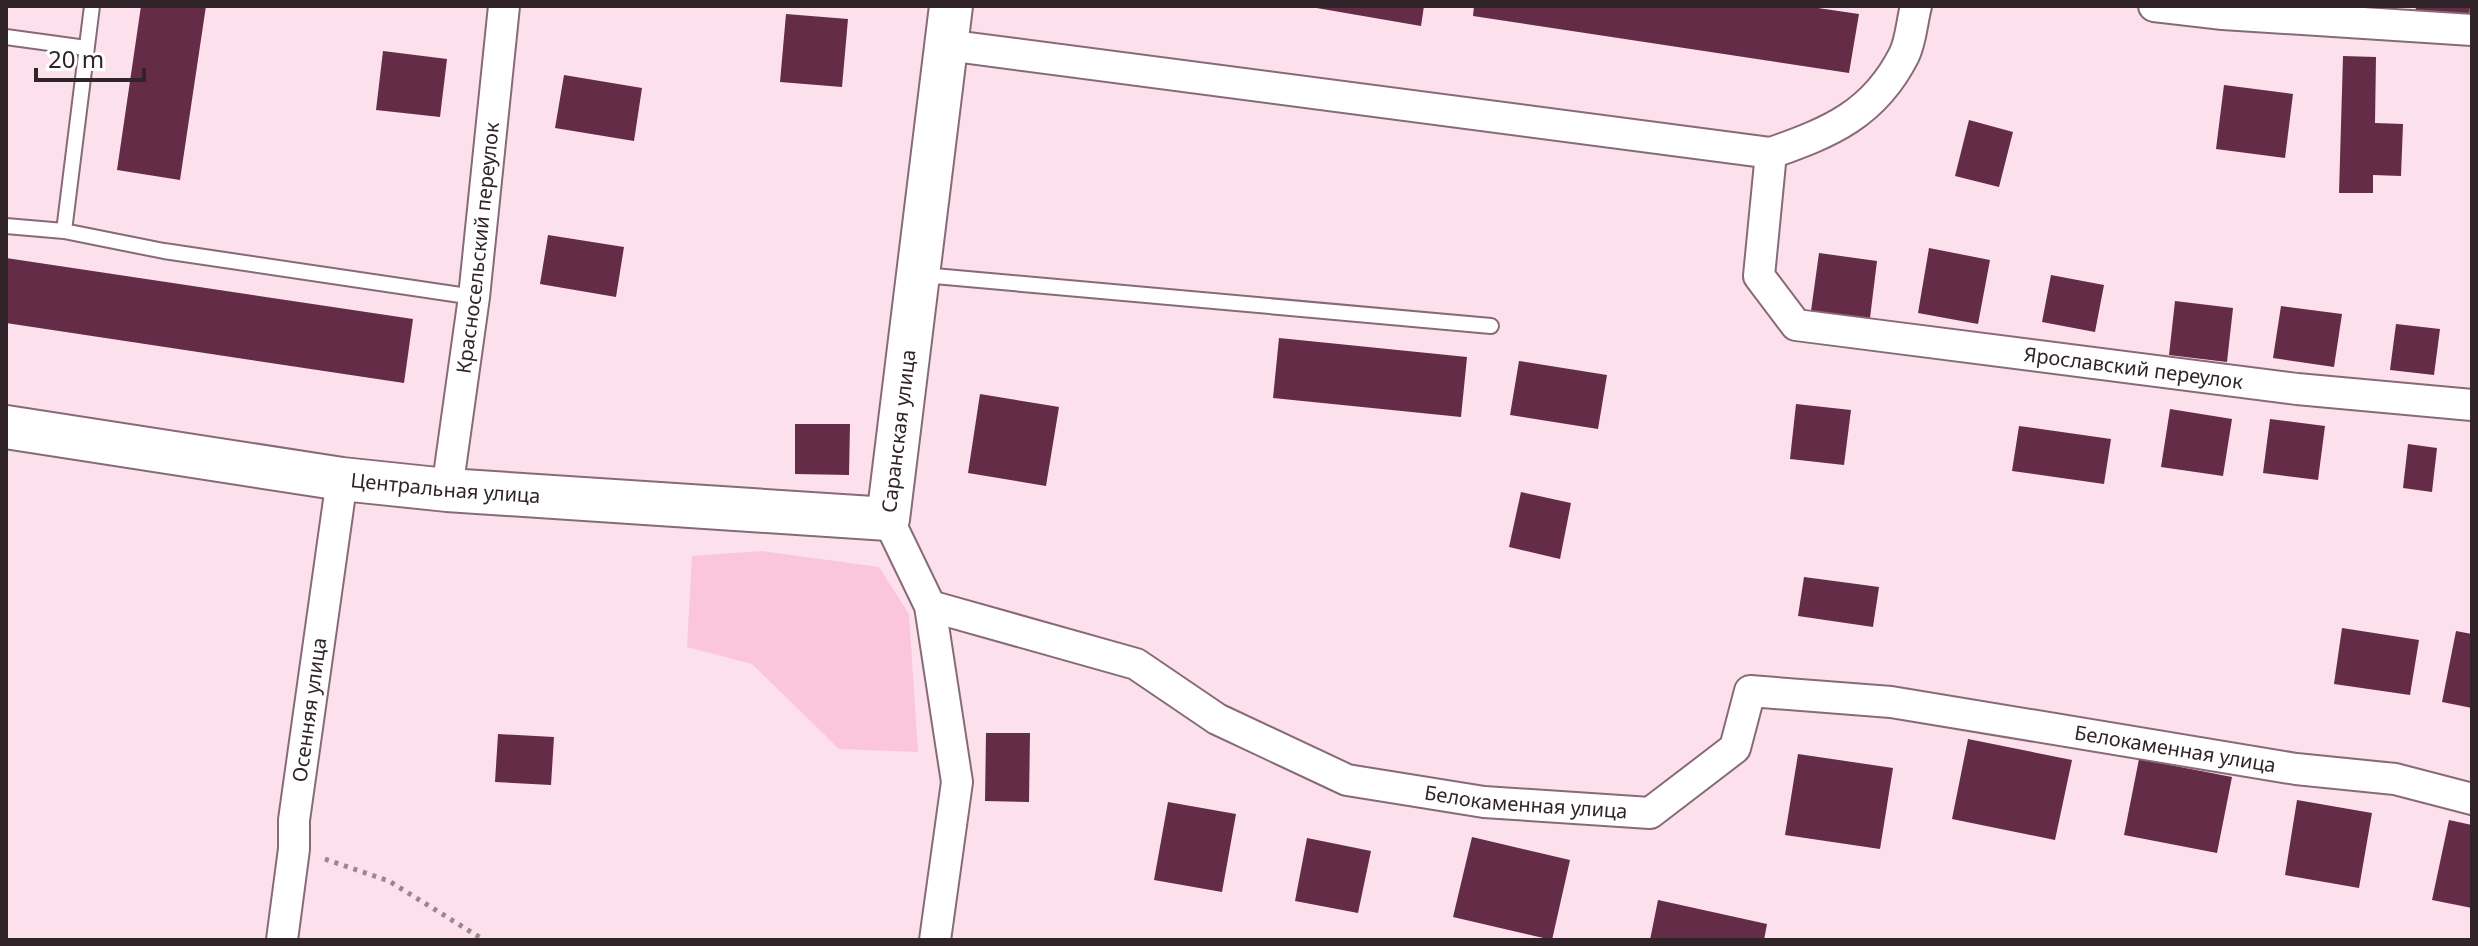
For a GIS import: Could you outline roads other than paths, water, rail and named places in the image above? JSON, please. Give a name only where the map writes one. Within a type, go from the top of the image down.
[{"type":"street","name":"Красносельский переулок","points":[[447,490],[474,297],[504,6]]},
{"type":"street","points":[[948,26],[1771,153],[1818,137],[1870,105],[1905,53],[1916,6]]},
{"type":"street","points":[[2154,6],[2223,14],[2472,30]]},
{"type":"street","name":"Саранская улица","points":[[935,940],[957,782],[930,606],[888,519],[948,26]]},
{"type":"street","name":"Ярославский переулок","points":[[1771,153],[1759,276],[1796,325],[2297,389],[2472,405]]},
{"type":"street","name":"Центральная улица","points":[[6,427],[342,479],[447,490],[888,519]]},
{"type":"street","name":"Осенняя улица","points":[[282,940],[294,849],[294,820],[342,479]]},
{"type":"street","name":"Белокаменная улица","points":[[930,606],[1136,664],[1217,719],[1347,780],[1484,802],[1650,813],[1735,748],[1750,691],[1891,702],[2296,769],[2395,779],[2472,799]]},
{"type":"lane","points":[[64,231],[92,6]]},
{"type":"lane","points":[[6,37],[86,48]]},
{"type":"lane","points":[[6,226],[64,231],[164,251],[474,297]]},
{"type":"lane","points":[[918,274],[1491,326]]}]
